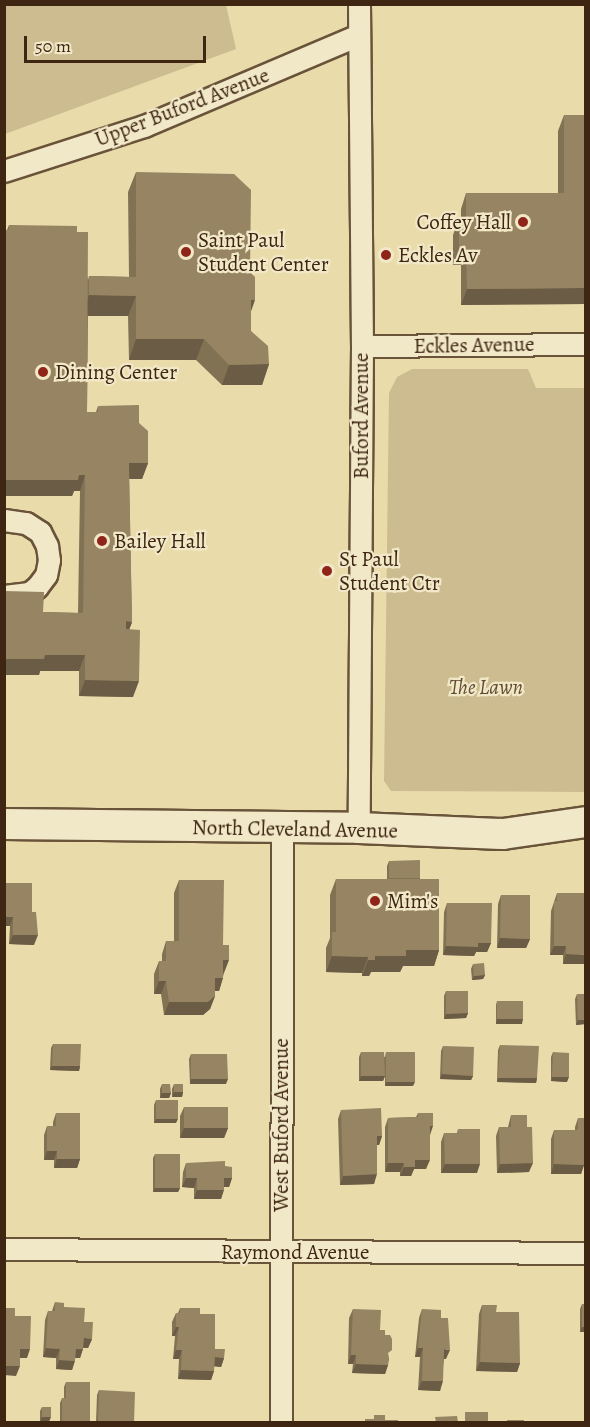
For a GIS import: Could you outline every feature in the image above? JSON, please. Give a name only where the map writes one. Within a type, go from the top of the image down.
[{"type":"main road","name":"North Cleveland Avenue","points":[[4,824],[359,828],[503,834],[585,822]]},
{"type":"street","name":"Buford Avenue","points":[[358,4],[362,346],[359,828]]},
{"type":"street","name":"Upper Buford Avenue","points":[[4,171],[144,126],[358,35]]},
{"type":"street","name":"Eckles Avenue","points":[[362,346],[585,344]]},
{"type":"street","points":[[4,520],[26,523],[40,532],[47,546],[49,560],[46,575],[37,587],[22,594],[4,596]]},
{"type":"street","name":"West Buford Avenue","points":[[281,1422],[282,828]]},
{"type":"street","name":"Raymond Avenue","points":[[4,1249],[585,1252]]},
{"type":"green space","points":[[5,4],[226,5],[236,49],[5,134]]},
{"type":"green space","name":"The Lawn","points":[[412,369],[528,369],[536,388],[585,388],[585,792],[391,791],[384,781],[389,393],[397,377]]},
{"type":"building","name":"Coffey Hall","points":[[564,115],[585,115],[585,288],[467,289],[466,249],[459,249],[459,219],[466,219],[466,193],[564,193]]},
{"type":"building","name":"Saint Paul Student Center","points":[[136,172],[234,174],[251,190],[250,272],[255,277],[255,300],[251,300],[251,331],[268,346],[269,364],[229,365],[204,339],[136,339],[136,296],[89,295],[89,276],[136,277]]},
{"type":"building","points":[[9,225],[77,226],[77,232],[88,232],[87,412],[98,412],[98,406],[139,405],[139,423],[148,431],[148,463],[129,463],[132,622],[126,621],[126,629],[140,630],[139,681],[85,680],[85,655],[45,655],[44,659],[4,659],[4,591],[44,592],[43,612],[83,613],[85,475],[79,475],[78,480],[4,480],[4,230],[9,230]]},
{"type":"building","points":[[420,860],[420,878],[389,878],[389,861]]},
{"type":"building","points":[[336,879],[439,879],[439,950],[406,950],[406,956],[375,956],[375,960],[368,960],[368,957],[332,956],[332,932],[336,932]]},
{"type":"building","points":[[179,880],[224,880],[223,945],[229,945],[229,960],[223,960],[223,978],[215,978],[215,996],[208,1002],[169,1002],[166,981],[159,981],[159,961],[166,961],[166,941],[179,941]]},
{"type":"building","points":[[4,883],[32,883],[32,912],[36,912],[38,935],[13,935],[13,917],[4,917]]},
{"type":"building","points":[[557,893],[585,893],[585,955],[566,954],[566,946],[554,946],[554,901],[557,901]]},
{"type":"building","points":[[501,895],[530,895],[530,939],[500,938]]},
{"type":"building","points":[[447,903],[492,903],[491,943],[478,943],[478,947],[446,946]]},
{"type":"building","points":[[484,963],[485,975],[474,976],[473,964]]},
{"type":"building","points":[[446,991],[468,991],[468,1013],[446,1014]]},
{"type":"building","points":[[577,994],[585,994],[585,1020],[578,1020]]},
{"type":"building","points":[[497,1001],[523,1001],[523,1019],[497,1019]]},
{"type":"building","points":[[53,1044],[81,1044],[80,1066],[52,1066]]},
{"type":"building","points":[[500,1045],[539,1046],[537,1078],[498,1078]]},
{"type":"building","points":[[443,1046],[474,1047],[473,1076],[442,1074]]},
{"type":"building","points":[[361,1052],[384,1052],[385,1076],[361,1076]]},
{"type":"building","points":[[386,1052],[415,1052],[415,1082],[386,1082]]},
{"type":"building","points":[[553,1052],[569,1053],[569,1077],[552,1077]]},
{"type":"building","points":[[191,1054],[227,1054],[228,1079],[191,1079]]},
{"type":"building","points":[[162,1084],[170,1084],[171,1093],[162,1093]]},
{"type":"building","points":[[174,1084],[183,1084],[183,1092],[174,1092]]},
{"type":"building","points":[[156,1100],[178,1100],[178,1119],[156,1119]]},
{"type":"building","points":[[184,1107],[228,1107],[228,1128],[184,1128]]},
{"type":"building","points":[[381,1108],[382,1136],[377,1136],[377,1174],[343,1176],[341,1110]]},
{"type":"building","points":[[56,1113],[80,1113],[80,1159],[57,1159],[57,1151],[47,1151],[47,1126],[56,1126]]},
{"type":"building","points":[[418,1113],[433,1113],[433,1126],[430,1126],[430,1160],[415,1160],[415,1167],[404,1167],[404,1163],[388,1163],[388,1118],[418,1117]]},
{"type":"building","points":[[511,1115],[527,1115],[527,1127],[532,1127],[533,1163],[500,1164],[499,1127],[511,1127]]},
{"type":"building","points":[[578,1118],[585,1118],[584,1165],[554,1164],[554,1130],[578,1130]]},
{"type":"building","points":[[458,1129],[480,1129],[480,1164],[445,1164],[444,1133],[458,1133]]},
{"type":"building","points":[[155,1154],[180,1154],[180,1188],[155,1188]]},
{"type":"building","points":[[225,1161],[225,1166],[232,1167],[232,1178],[224,1178],[224,1190],[197,1190],[197,1178],[186,1178],[186,1163]]},
{"type":"building","points":[[55,1302],[64,1303],[64,1307],[85,1308],[84,1322],[93,1322],[92,1339],[84,1338],[83,1349],[76,1349],[75,1361],[59,1360],[60,1349],[46,1348],[48,1311],[55,1311]]},
{"type":"building","points":[[582,1304],[585,1304],[585,1327],[582,1327]]},
{"type":"building","points":[[482,1305],[497,1305],[496,1312],[519,1312],[520,1363],[480,1362]]},
{"type":"building","points":[[4,1308],[15,1308],[15,1316],[31,1316],[30,1349],[20,1349],[20,1366],[4,1366]]},
{"type":"building","points":[[180,1308],[200,1308],[200,1314],[215,1314],[215,1349],[225,1349],[224,1358],[215,1357],[214,1371],[181,1370],[182,1350],[176,1350],[179,1327],[176,1327],[176,1313],[180,1313]]},
{"type":"building","points":[[353,1309],[381,1310],[380,1330],[385,1330],[385,1335],[390,1335],[392,1339],[392,1350],[388,1353],[388,1365],[356,1364],[356,1355],[351,1355]]},
{"type":"building","points":[[422,1309],[441,1310],[441,1318],[448,1318],[450,1350],[444,1349],[443,1381],[422,1381],[423,1348],[418,1348]]},
{"type":"building","points":[[66,1382],[90,1382],[90,1422],[62,1422],[62,1398],[66,1398]]},
{"type":"building","points":[[99,1390],[135,1392],[134,1422],[98,1422]]},
{"type":"building","points":[[42,1407],[51,1407],[51,1417],[42,1417]]},
{"type":"building","points":[[465,1412],[488,1412],[488,1422],[465,1422]]},
{"type":"building","points":[[374,1415],[385,1415],[385,1420],[398,1420],[398,1422],[365,1422],[365,1419],[374,1419]]},
{"type":"building","points":[[457,1416],[458,1422],[436,1422],[435,1417]]},
{"type":"building","points":[[507,1420],[524,1420],[524,1422],[507,1422]]},
{"type":"place","name":"Coffey Hall","points":[[523,222]]},
{"type":"place","name":"Saint Paul Student Center","points":[[186,252]]},
{"type":"place","name":"Eckles Av","points":[[386,255]]},
{"type":"place","name":"Dining Center","points":[[43,372]]},
{"type":"place","name":"Bailey Hall","points":[[102,541]]},
{"type":"place","name":"St Paul Student Ctr","points":[[327,571]]},
{"type":"place","name":"Mim's","points":[[375,901]]}]
